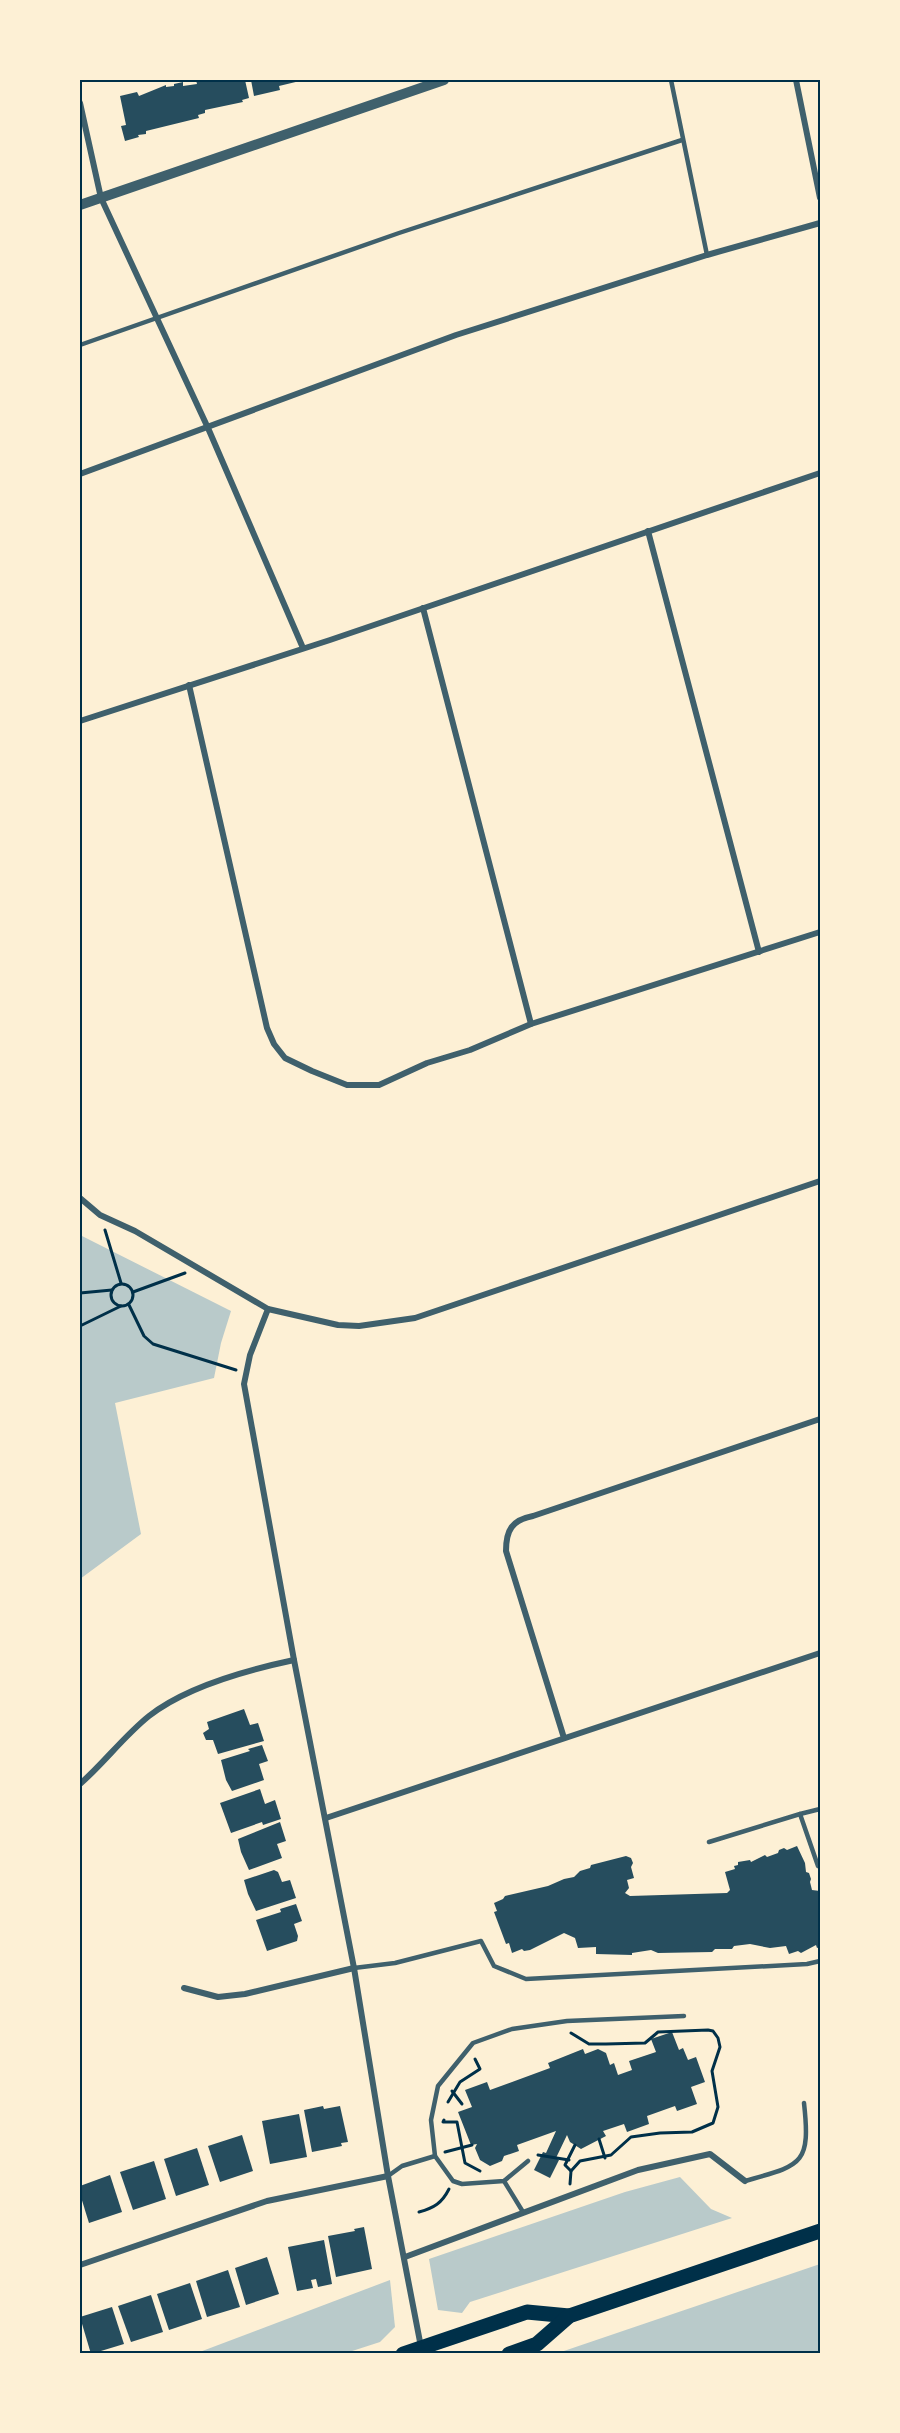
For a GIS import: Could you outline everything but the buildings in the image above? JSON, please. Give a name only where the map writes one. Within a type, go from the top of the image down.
[{"type":"main road","points":[[509,2354],[537,2344],[569,2316],[820,2231]]},
{"type":"main road","points":[[403,2354],[422,2351],[527,2312],[569,2316]]},
{"type":"street","points":[[80,205],[444,80]]},
{"type":"street","points":[[796,80],[820,198]]},
{"type":"street","points":[[80,103],[101,198],[207,428],[303,648]]},
{"type":"street","points":[[80,474],[456,335],[707,255],[820,223]]},
{"type":"street","points":[[80,722],[820,473]]},
{"type":"street","points":[[648,531],[759,952]]},
{"type":"street","points":[[423,608],[531,1024]]},
{"type":"street","points":[[189,685],[267,1028],[274,1044],[285,1058],[347,1084],[379,1084],[531,1024],[820,932]]},
{"type":"street","points":[[80,1198],[100,1215],[135,1231],[268,1309],[338,1325],[359,1326],[416,1318],[820,1181]]},
{"type":"street","points":[[268,1309],[249,1354],[244,1384],[294,1660],[354,1968],[388,2176],[422,2351]]},
{"type":"street","points":[[564,1738],[506,1551],[506,1535],[519,1519],[820,1419]]},
{"type":"street","points":[[326,1818],[820,1653]]},
{"type":"street","points":[[80,1784],[149,1716],[187,1694],[219,1681],[256,1668],[294,1660]]},
{"type":"street","points":[[184,1988],[218,1997],[245,1994],[354,1968]]},
{"type":"street","points":[[405,2257],[638,2170],[710,2154],[745,2181]]},
{"type":"street","points":[[80,2265],[267,2201],[388,2176]]},
{"type":"lane","points":[[670,80],[707,255]]},
{"type":"lane","points":[[80,345],[399,233],[682,140]]},
{"type":"lane","points":[[709,1842],[820,1809]]},
{"type":"lane","points":[[800,1814],[820,1867]]},
{"type":"lane","points":[[354,1968],[395,1963],[481,1941],[494,1966],[526,1979],[807,1964],[820,1961]]},
{"type":"lane","points":[[528,2161],[504,2181],[462,2184],[453,2181],[435,2156],[431,2120],[438,2086],[473,2043],[512,2029],[567,2021],[684,2016]]},
{"type":"lane","points":[[745,2181],[788,2168],[804,2153],[808,2133],[804,2103]]},
{"type":"lane","points":[[388,2176],[402,2166],[435,2156]]},
{"type":"lane","points":[[504,2181],[522,2212]]},
{"type":"path","points":[[100,1215],[121,1283],[133,1292],[129,1305]]},
{"type":"path","points":[[133,1292],[198,1268]]},
{"type":"path","points":[[80,1293],[112,1290],[121,1283]]},
{"type":"path","points":[[112,1290],[111,1294],[121,1306]]},
{"type":"path","points":[[80,1326],[121,1306],[129,1305]]},
{"type":"path","points":[[129,1305],[144,1336],[153,1344],[246,1373]]},
{"type":"path","points":[[568,2032],[589,2044],[645,2043],[658,2032],[675,2030],[713,2031],[720,2047],[712,2071],[718,2107],[713,2123],[692,2132],[631,2137],[605,2158],[579,2161],[571,2171],[570,2195]]},
{"type":"path","points":[[445,2107],[452,2091],[460,2082],[480,2069],[474,2057]]},
{"type":"path","points":[[452,2091],[462,2104]]},
{"type":"path","points":[[444,2115],[443,2122],[457,2122],[465,2163],[485,2173]]},
{"type":"path","points":[[599,2139],[605,2158]]},
{"type":"path","points":[[435,2156],[472,2145]]},
{"type":"path","points":[[571,2171],[565,2165],[575,2145]]},
{"type":"path","points":[[537,2155],[569,2160]]},
{"type":"shaded area","points":[[80,1235],[231,1311],[221,1343],[214,1378],[115,1403],[141,1534],[80,1579]]},
{"type":"shaded area","points":[[680,2177],[711,2209],[732,2218],[470,2302],[462,2313],[438,2310],[429,2259],[625,2192]]},
{"type":"shaded area","points":[[820,2264],[820,2353],[558,2353]]},
{"type":"shaded area","points":[[390,2280],[395,2327],[380,2342],[346,2353],[197,2353]]}]
